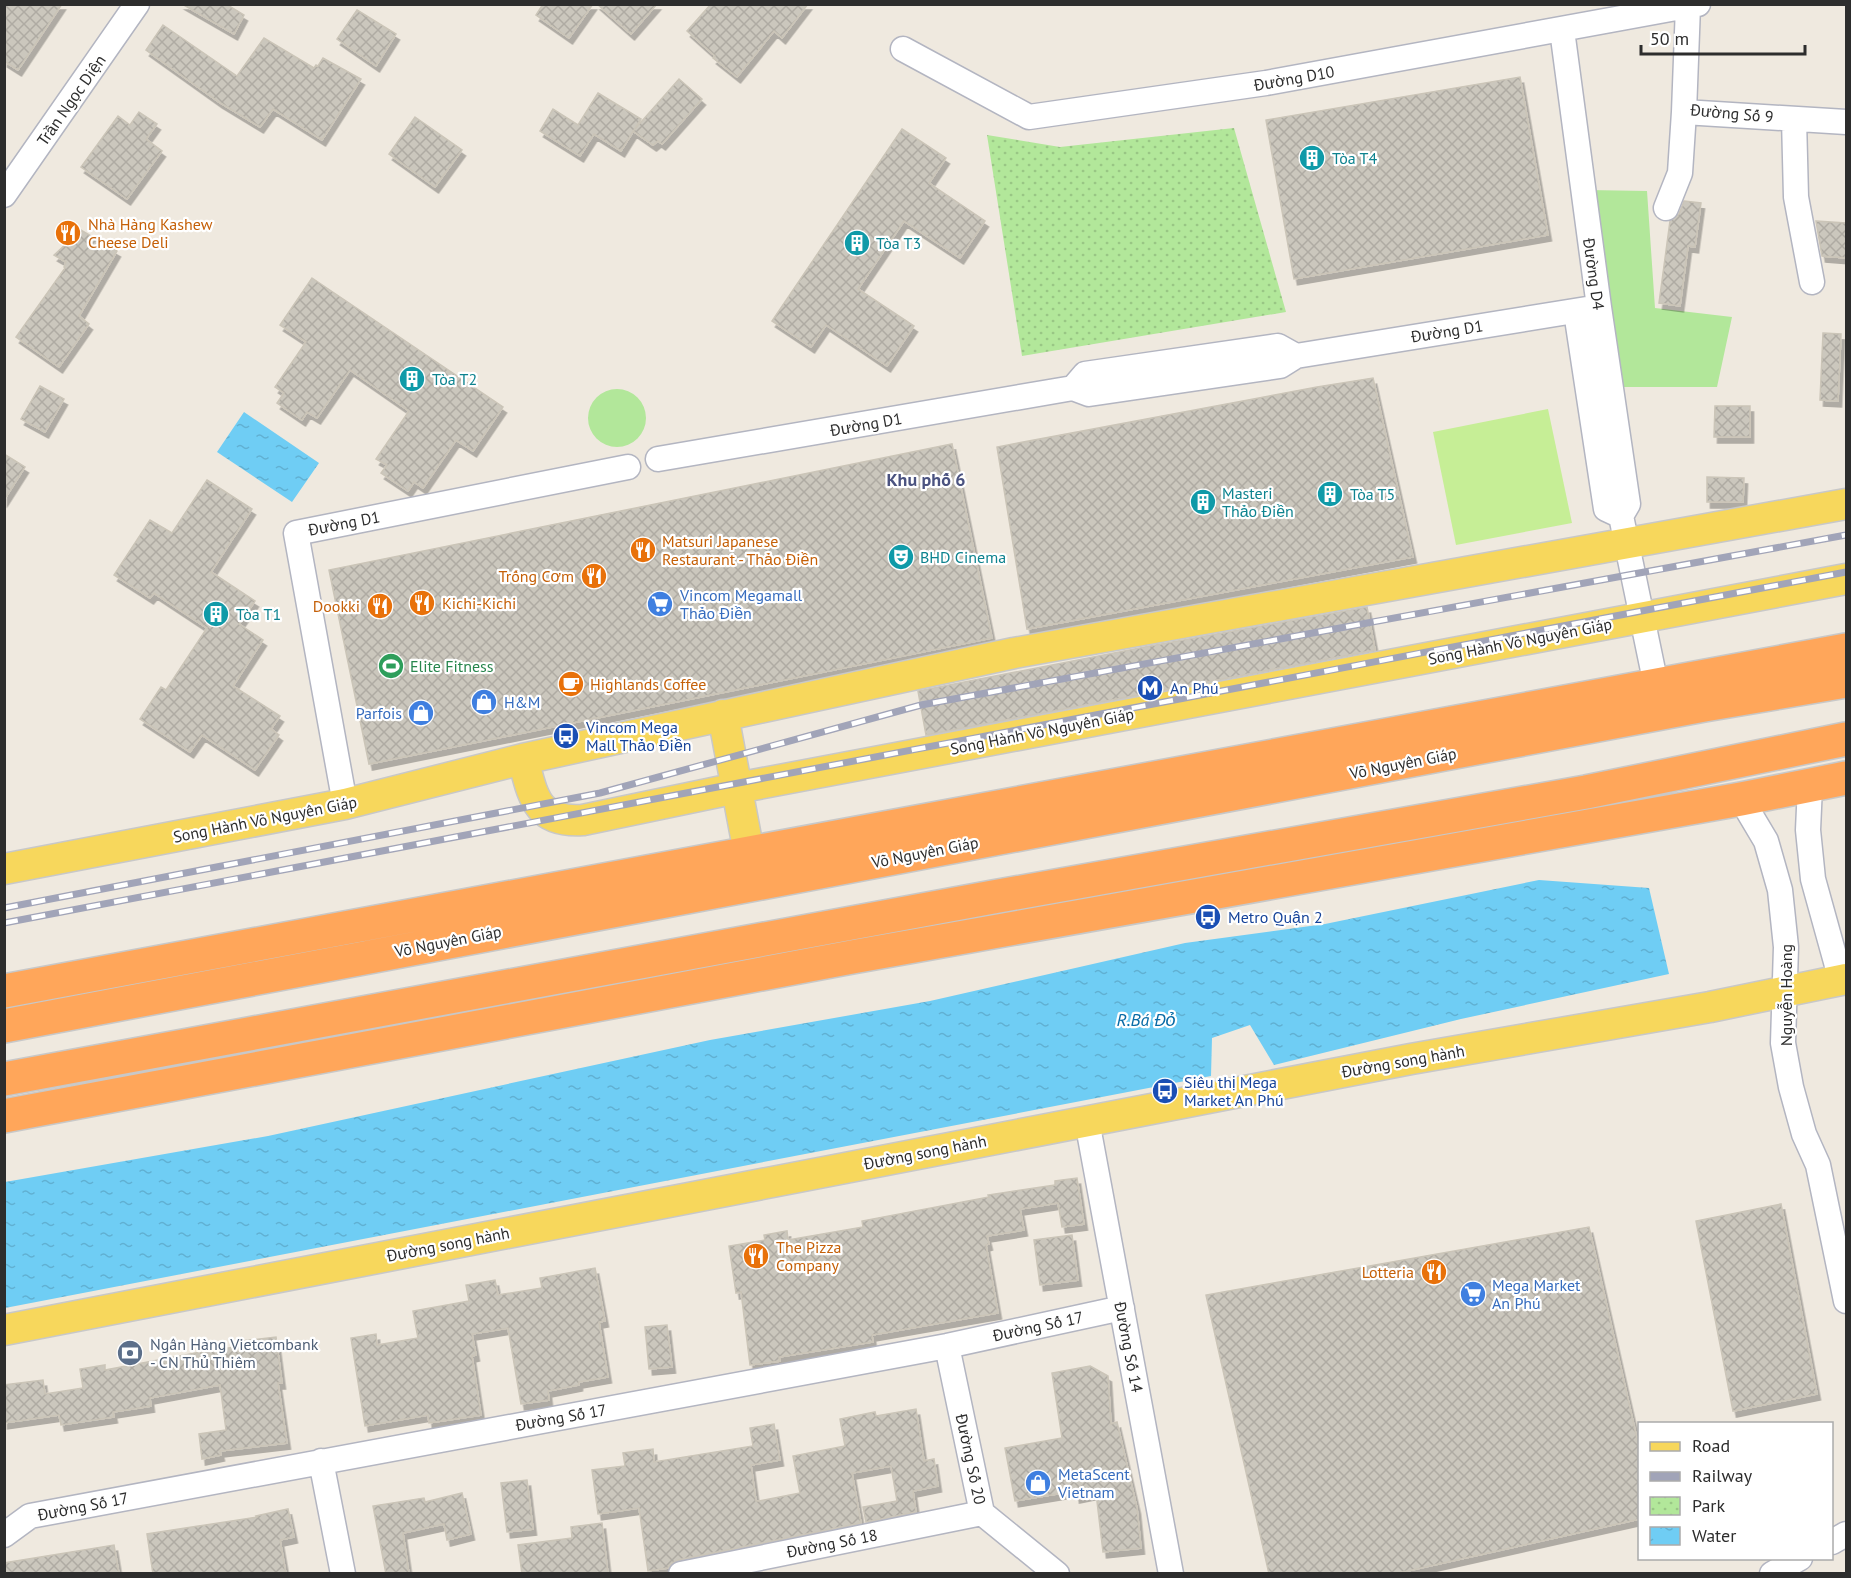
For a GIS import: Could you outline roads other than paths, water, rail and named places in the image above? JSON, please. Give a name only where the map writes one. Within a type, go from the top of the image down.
[{"type":"highway","name":"Võ Nguyên Giáp","points":[[4,991],[1846,650]]},
{"type":"highway","name":"Võ Nguyên Giáp","points":[[4,1026],[1704,705],[1846,681]]},
{"type":"highway","points":[[4,1079],[993,897],[1586,792],[1846,739]]},
{"type":"highway","points":[[4,1116],[840,959],[1741,799],[1846,778]]},
{"type":"main road","name":"Song Hành Võ Nguyên Giáp","points":[[4,869],[345,804],[523,759],[723,715],[1014,653],[1623,530],[1846,504]]},
{"type":"main road","name":"Song Hành Võ Nguyên Giáp","points":[[523,759],[537,805],[557,818],[571,821],[583,820],[737,788],[1846,579]]},
{"type":"main road","points":[[723,715],[749,853]]},
{"type":"main road","name":"Đường song hành","points":[[4,1330],[1411,1059],[1710,1007],[1844,980]]},
{"type":"street","name":"Trần Ngọc Diện","points":[[4,195],[137,4]]},
{"type":"street","name":"Đường D10","points":[[903,50],[1029,117],[1266,83],[1693,5]]},
{"type":"street","name":"Đường Số 9","points":[[1693,5],[1684,112],[1846,122]]},
{"type":"street","name":"Đường D4","points":[[1562,30],[1587,310],[1608,448],[1606,509],[1623,530],[1656,685]]},
{"type":"street","points":[[1666,208],[1680,173],[1684,112]]},
{"type":"street","points":[[1794,119],[1796,197],[1812,282]]},
{"type":"street","name":"Đường D1","points":[[658,459],[1073,388],[1085,374],[1278,346],[1296,356],[1587,310]]},
{"type":"street","name":"Đường D1","points":[[345,804],[296,533],[628,467]]},
{"type":"street","points":[[1810,786],[1809,830],[1814,879],[1844,980]]},
{"type":"street","name":"Nguyễn Hoàng","points":[[1741,799],[1766,841],[1780,890],[1786,931],[1783,1043],[1791,1087],[1804,1134],[1818,1165],[1846,1301]]},
{"type":"street","name":"Đường Số 14","points":[[1087,1121],[1171,1574]]},
{"type":"street","name":"Đường Số 17","points":[[4,1535],[30,1516],[947,1346],[1122,1308]]},
{"type":"street","name":"Đường Số 20","points":[[947,1346],[982,1513],[1057,1574]]},
{"type":"street","points":[[321,1461],[343,1574]]},
{"type":"street","name":"Đường Số 18","points":[[681,1574],[982,1513]]},
{"type":"street","points":[[1772,1574],[1796,1560]]},
{"type":"water","points":[[244,412],[319,463],[292,502],[217,452]]},
{"type":"water","name":"R.Bá Đỏ","points":[[1539,880],[1649,888],[1669,974],[1461,1019],[1274,1065],[1250,1025],[1212,1038],[1211,1076],[5,1308],[5,1182],[268,1136],[710,1040],[930,1001],[1185,943],[1325,924]]},
{"type":"railway","points":[[4,908],[600,793],[921,705],[1846,535]]},
{"type":"railway","points":[[4,923],[1846,572]]},
{"type":"place","name":"Tòa T4","points":[[1312,158]]},
{"type":"place","name":"Nhà Hàng Kashew Cheese Deli","points":[[68,233]]},
{"type":"place","name":"Tòa T3","points":[[857,243]]},
{"type":"place","name":"Tòa T2","points":[[412,379]]},
{"type":"place","name":"Tòa T5","points":[[1330,494]]},
{"type":"place","name":"Masteri Thảo Điền","points":[[1203,502]]},
{"type":"place","name":"Matsuri Japanese Restaurant - Thảo Điền","points":[[643,550]]},
{"type":"place","name":"BHD Cinema","points":[[901,557]]},
{"type":"place","name":"Trống Cơm","points":[[594,576]]},
{"type":"place","name":"Kichi-Kichi","points":[[422,603]]},
{"type":"place","name":"Vincom Megamall Thảo Điền","points":[[660,604]]},
{"type":"place","name":"Dookki","points":[[380,606]]},
{"type":"place","name":"Tòa T1","points":[[216,614]]},
{"type":"place","name":"Elite Fitness","points":[[391,666]]},
{"type":"place","name":"Highlands Coffee","points":[[571,684]]},
{"type":"place","name":"An Phú","points":[[1150,688]]},
{"type":"place","name":"H&M","points":[[484,702]]},
{"type":"place","name":"Parfois","points":[[421,713]]},
{"type":"place","name":"Vincom Mega Mall Thảo Điền","points":[[566,736]]},
{"type":"place","name":"Metro Quận 2","points":[[1208,917]]},
{"type":"place","name":"Siêu thị Mega Market An Phú","points":[[1165,1091]]},
{"type":"place","name":"The Pizza Company","points":[[756,1256]]},
{"type":"place","name":"Lotteria","points":[[1434,1272]]},
{"type":"place","name":"Mega Market An Phú","points":[[1473,1294]]},
{"type":"place","name":"Ngân Hàng Vietcombank - CN Thủ Thiêm","points":[[130,1353]]},
{"type":"place","name":"MetaScent Vietnam","points":[[1038,1483]]},
{"type":"district","name":"Khu phố 6","points":[[926,480]]}]
